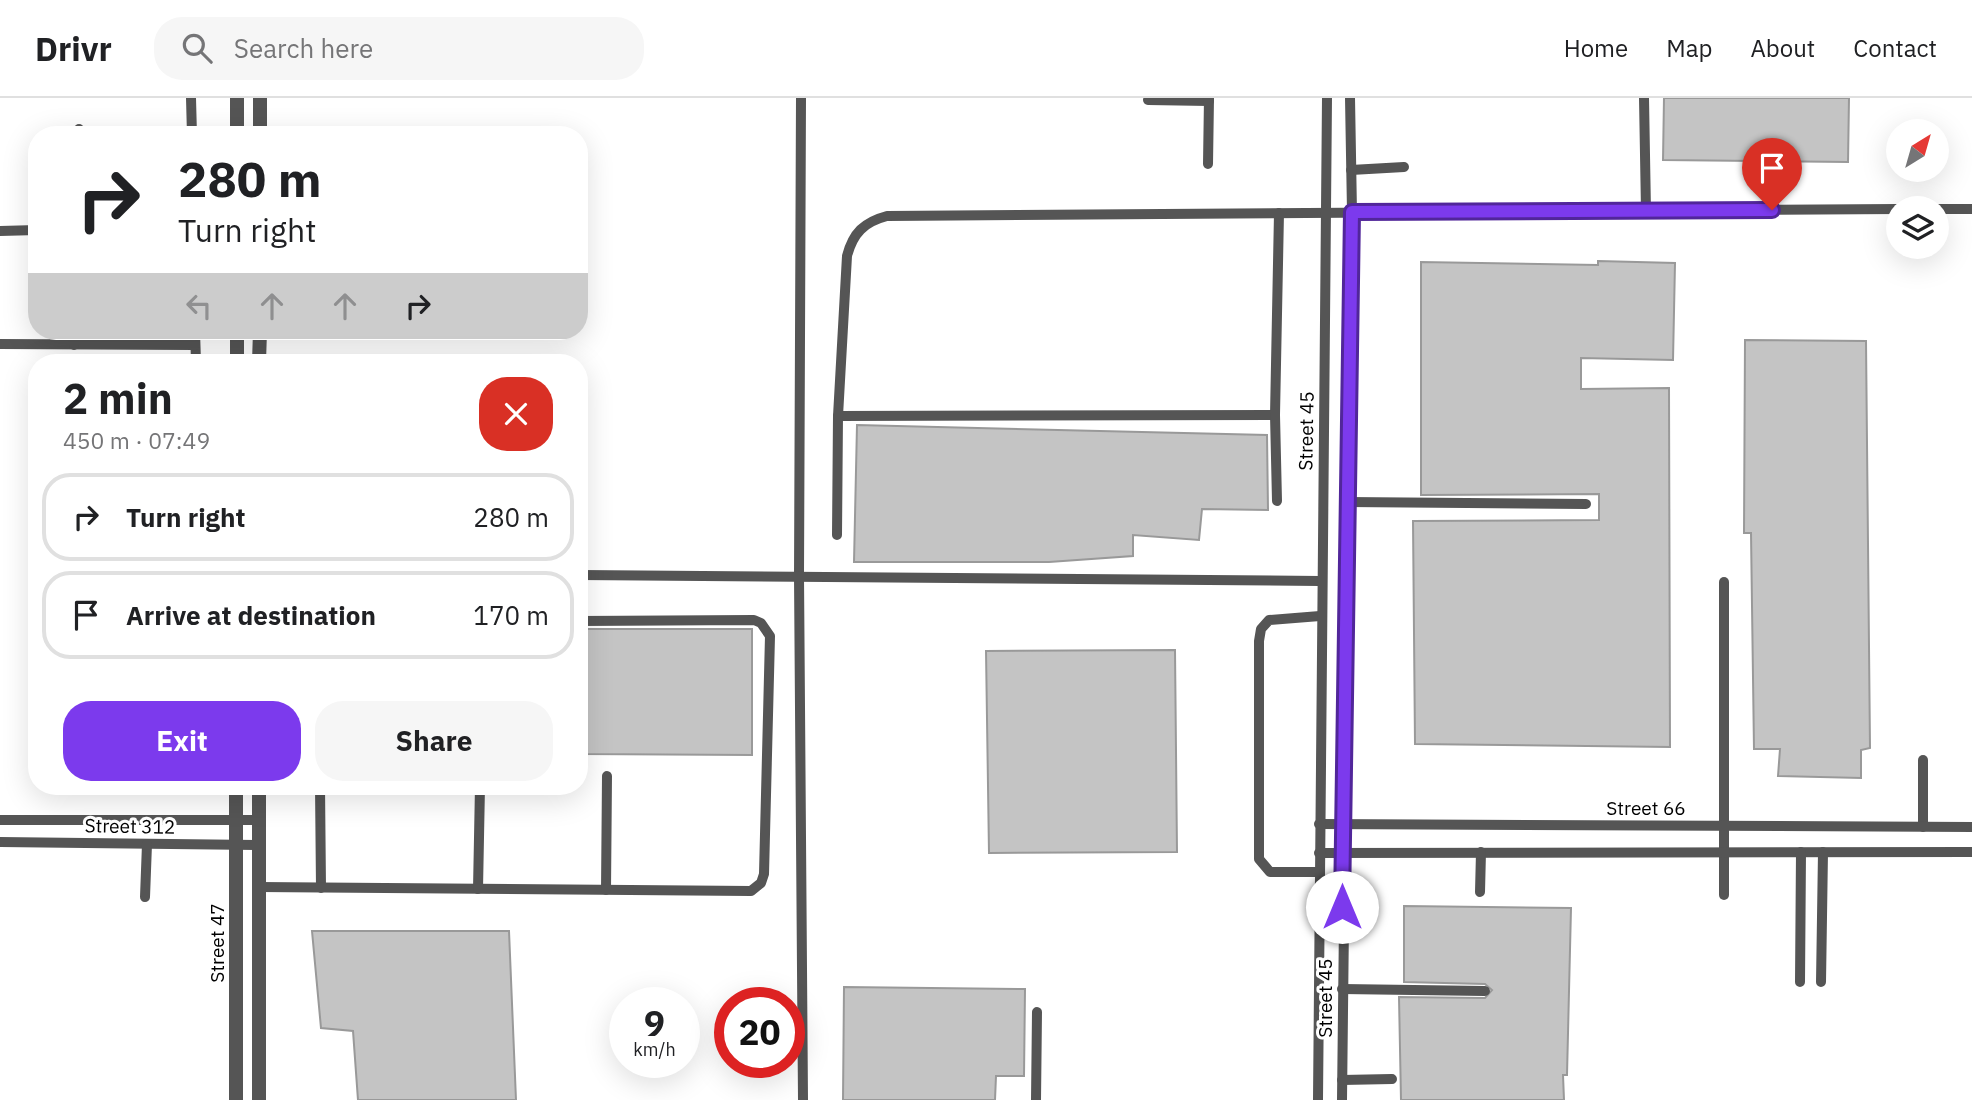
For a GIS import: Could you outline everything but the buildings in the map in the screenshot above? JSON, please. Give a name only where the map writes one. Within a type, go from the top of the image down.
[{"type":"street","points":[[237,98],[237,126]]},
{"type":"street","points":[[260,98],[260,126]]},
{"type":"street","name":"Street 47","points":[[236,795],[236,1100]]},
{"type":"street","points":[[259,795],[259,1100]]},
{"type":"lane","points":[[191,98],[192,126]]},
{"type":"lane","points":[[801,98],[799,576],[803,1100]]},
{"type":"lane","name":"Street 45","points":[[1318,1100],[1320,581],[1327,98]]},
{"type":"lane","name":"Street 45","points":[[1342,1100],[1342,853],[1352,212],[1350,98]]},
{"type":"lane","points":[[1644,98],[1646,211]]},
{"type":"lane","points":[[1148,100],[1209,99],[1208,164]]},
{"type":"lane","points":[[1351,170],[1404,167]]},
{"type":"lane","points":[[837,535],[838,416],[847,256],[851,241],[860,229],[872,220],[887,216],[1886,209]]},
{"type":"lane","points":[[1949,209],[1972,209]]},
{"type":"lane","points":[[1278,501],[1275,415],[1279,213]]},
{"type":"lane","points":[[0,231],[28,230]]},
{"type":"lane","points":[[74,340],[74,345]]},
{"type":"lane","points":[[195,340],[196,354]]},
{"type":"lane","points":[[0,344],[195,345]]},
{"type":"lane","points":[[838,416],[1275,415]]},
{"type":"lane","points":[[1347,502],[1586,504]]},
{"type":"lane","points":[[588,576],[1320,581]]},
{"type":"lane","points":[[1724,582],[1724,894]]},
{"type":"lane","points":[[1319,872],[1270,872],[1259,859],[1259,641],[1261,629],[1269,620],[1320,616]]},
{"type":"lane","points":[[259,887],[751,891],[761,883],[764,874],[770,636],[761,623],[754,621],[588,621]]},
{"type":"lane","points":[[1923,760],[1923,827]]},
{"type":"lane","points":[[606,890],[607,776]]},
{"type":"lane","points":[[320,795],[321,888]]},
{"type":"lane","points":[[478,889],[480,795]]},
{"type":"lane","name":"Street 312","points":[[0,820],[259,820]]},
{"type":"lane","name":"Street 66","points":[[1319,824],[1972,827]]},
{"type":"lane","name":"Street 312","points":[[0,842],[259,845]]},
{"type":"lane","points":[[145,897],[147,844]]},
{"type":"lane","points":[[1319,852],[1972,852]]},
{"type":"lane","points":[[1480,892],[1481,852]]},
{"type":"lane","points":[[1800,982],[1801,852]]},
{"type":"lane","points":[[1821,982],[1823,852]]},
{"type":"lane","points":[[1342,989],[1485,991]]},
{"type":"lane","points":[[1036,1100],[1037,1012]]},
{"type":"lane","points":[[1342,1080],[1392,1079]]},
{"type":"route","points":[[1342,907],[1352,212],[1772,210]]}]
